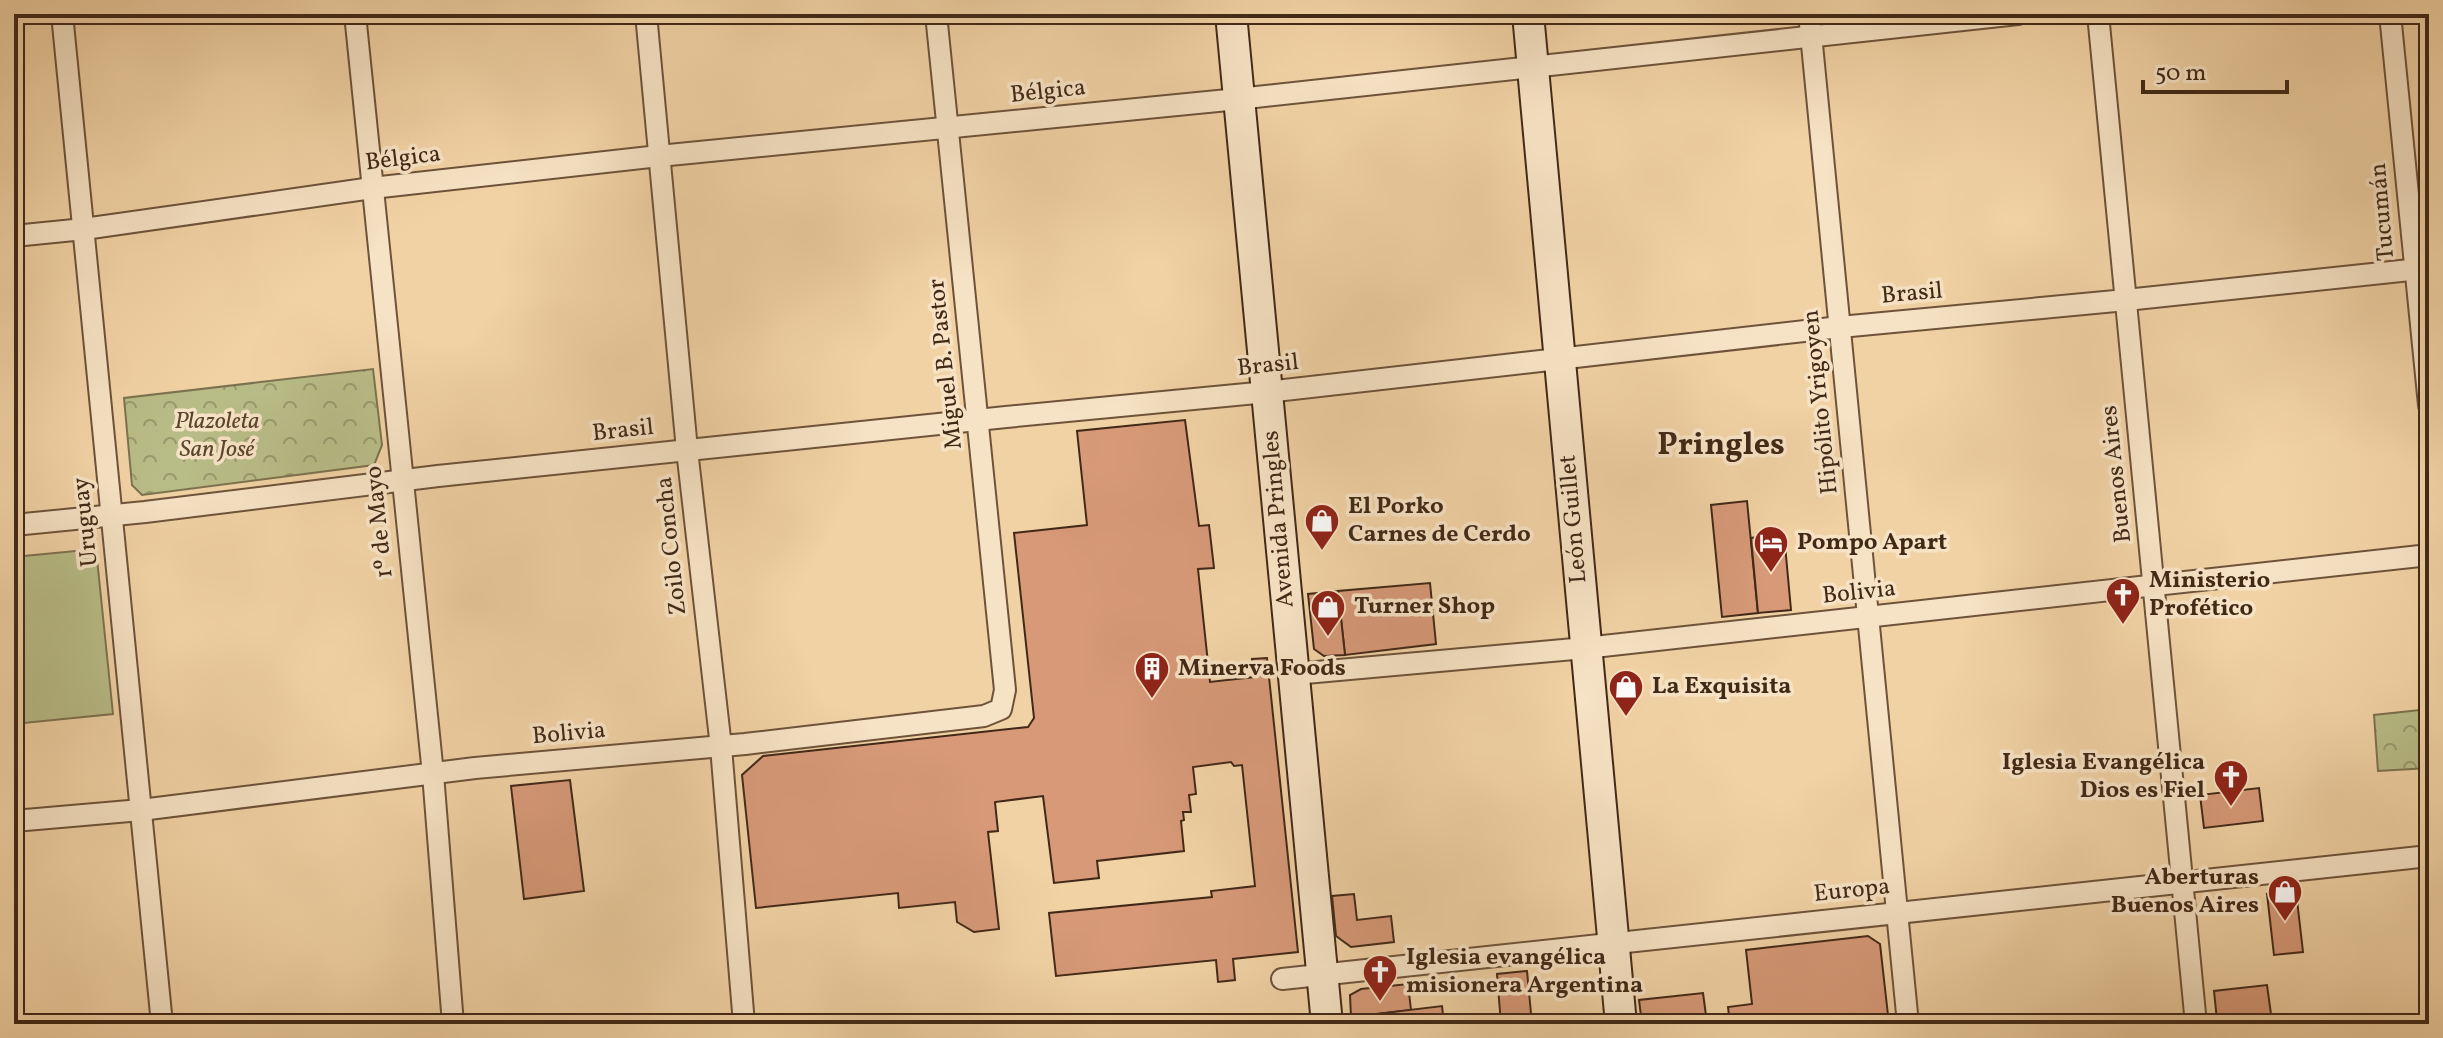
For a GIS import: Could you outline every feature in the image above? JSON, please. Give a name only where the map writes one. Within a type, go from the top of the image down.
[{"type":"main road","name":"Avenida Pringles","points":[[1231,14],[1327,1024]]},
{"type":"main road","name":"León Guillet","points":[[1528,14],[1621,1024]]},
{"type":"street","name":"Uruguay","points":[[62,14],[162,1024]]},
{"type":"street","name":"1º de Mayo","points":[[355,14],[433,774],[453,1024]]},
{"type":"street","name":"Zoilo Concha","points":[[646,14],[687,450],[721,747],[744,1024]]},
{"type":"street","name":"Miguel B. Pastor","points":[[936,14],[1005,690],[1001,709]]},
{"type":"street","name":"Hipólito Yrigoyen","points":[[1809,14],[1908,1024]]},
{"type":"street","name":"Bélgica","points":[[14,236],[372,188],[659,156],[1238,99],[2018,14]]},
{"type":"street","name":"Buenos Aires","points":[[2098,14],[2196,1024]]},
{"type":"street","name":"Tucumán","points":[[2390,14],[2422,268],[2429,405]]},
{"type":"street","name":"Brasil","points":[[14,525],[401,480],[1267,392],[1840,327],[2422,268]]},
{"type":"street","name":"Bolivia","points":[[1294,674],[1585,648],[2429,555]]},
{"type":"street","name":"Bolivia","points":[[14,821],[141,810],[433,774],[721,747],[984,716],[1001,709]]},
{"type":"street","name":"Europa","points":[[1282,979],[2429,856]]},
{"type":"green space","name":"Plazoleta San José","points":[[373,369],[382,445],[374,465],[142,495],[132,485],[124,398]]},
{"type":"green space","points":[[96,549],[113,714],[14,724],[14,557]]},
{"type":"green space","points":[[2429,709],[2429,768],[2378,771],[2374,715]]},
{"type":"building","name":"Minerva Foods","points":[[1185,420],[1199,526],[1209,525],[1214,568],[1198,569],[1210,682],[1254,677],[1252,659],[1267,658],[1298,952],[1233,959],[1235,980],[1218,982],[1216,960],[1056,976],[1049,913],[1212,897],[1211,891],[1255,886],[1242,765],[1234,766],[1231,762],[1193,767],[1196,794],[1189,795],[1191,812],[1183,812],[1184,820],[1181,821],[1184,851],[1097,861],[1099,878],[1054,883],[1043,796],[995,802],[998,831],[988,832],[999,929],[974,932],[957,922],[955,902],[899,908],[898,893],[756,908],[742,775],[763,756],[1028,727],[1034,718],[1014,533],[1087,525],[1077,431]]},
{"type":"building","points":[[1747,501],[1758,613],[1722,617],[1711,505]]},
{"type":"building","name":"Pompo Apart","points":[[1784,534],[1791,610],[1758,613],[1751,538]]},
{"type":"building","points":[[1430,583],[1436,644],[1345,655],[1338,591]]},
{"type":"building","points":[[1338,591],[1345,655],[1324,656],[1314,649],[1308,594]]},
{"type":"building","points":[[570,780],[584,891],[524,899],[511,786]]},
{"type":"building","name":"Iglesia Evangélica Dios es Fiel","points":[[2259,788],[2263,821],[2204,828],[2200,795]]},
{"type":"building","name":"Aberturas Buenos Aires","points":[[2296,891],[2303,952],[2274,955],[2267,894]]},
{"type":"building","points":[[1354,894],[1357,920],[1391,916],[1394,942],[1351,947],[1336,936],[1332,896]]},
{"type":"building","points":[[1868,936],[1880,944],[1889,1024],[1730,1024],[1728,1007],[1752,1004],[1746,950]]},
{"type":"building","points":[[1527,971],[1532,1024],[1501,1024],[1497,974]]},
{"type":"building","name":"Iglesia evangélica misionera Argentina","points":[[1408,984],[1411,1010],[1351,1017],[1350,995],[1361,989]]},
{"type":"building","points":[[2267,985],[2271,1014],[2217,1020],[2214,991]]},
{"type":"building","points":[[1703,993],[1707,1023],[1642,1024],[1639,1000]]},
{"type":"building","points":[[1442,1006],[1444,1024],[1352,1024],[1351,1017]]},
{"type":"place","name":"El Porko Carnes de Cerdo","points":[[1322,552]]},
{"type":"place","name":"Pompo Apart","points":[[1771,574]]},
{"type":"place","name":"Ministerio Profético","points":[[2123,626]]},
{"type":"place","name":"Turner Shop","points":[[1328,638]]},
{"type":"place","name":"Minerva Foods","points":[[1152,700]]},
{"type":"place","name":"La Exquisita","points":[[1626,718]]},
{"type":"place","name":"Iglesia Evangélica Dios es Fiel","points":[[2231,808]]},
{"type":"place","name":"Aberturas Buenos Aires","points":[[2285,923]]},
{"type":"place","name":"Iglesia evangélica misionera Argentina","points":[[1380,1003]]},
{"type":"district","name":"Pringles","points":[[1721,446]]}]
